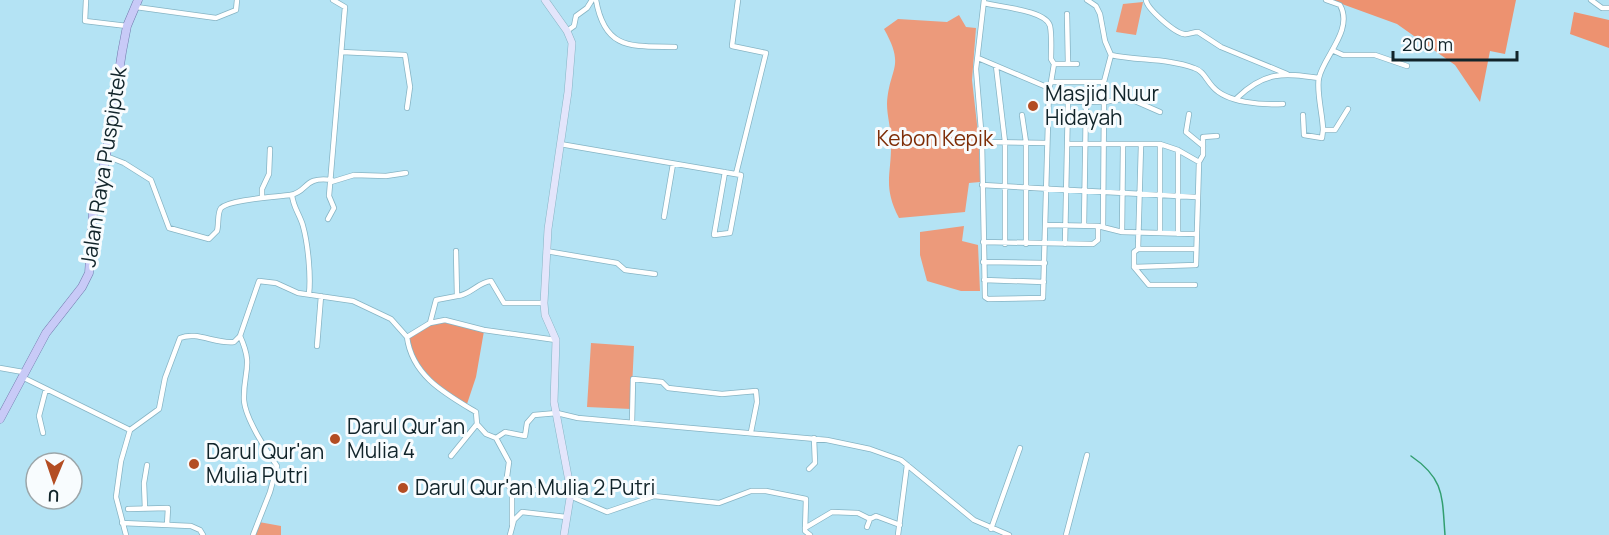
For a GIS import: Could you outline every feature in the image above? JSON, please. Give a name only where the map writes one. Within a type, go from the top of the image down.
[{"type":"main road","name":"Jalan Raya Puspiptek","points":[[0,419],[22,374],[50,327],[82,287],[89,273],[93,213],[106,156],[127,26],[137,3]]},
{"type":"street","points":[[86,0],[85,21],[127,26]]},
{"type":"street","points":[[137,3],[216,18],[236,10],[237,0]]},
{"type":"street","points":[[328,219],[334,208],[329,196],[345,7],[333,0]]},
{"type":"street","points":[[545,0],[567,31],[572,43],[546,251],[544,303],[545,315],[556,340],[553,387],[571,494],[564,535]]},
{"type":"street","points":[[567,31],[574,26],[576,16],[588,8],[594,0]]},
{"type":"street","points":[[594,0],[603,27],[621,43],[675,47]]},
{"type":"street","points":[[736,174],[766,53],[732,46],[738,0]]},
{"type":"street","points":[[983,242],[1005,244],[1095,243],[1101,227],[1104,191],[1102,82],[1111,55],[1105,41],[1100,14],[1087,0]]},
{"type":"street","points":[[1146,0],[1148,8],[1153,13],[1183,34],[1198,32],[1221,47],[1287,74]]},
{"type":"street","points":[[1303,115],[1304,135],[1322,138],[1319,78],[1334,51],[1344,12],[1340,5],[1326,0]]},
{"type":"street","points":[[1591,0],[1602,8],[1609,8]]},
{"type":"street","points":[[984,1],[1006,10],[1021,9],[1047,20],[1050,26],[1051,59],[1054,64],[1048,101],[1045,263],[1043,298],[1040,300],[988,299],[985,297],[978,58],[984,1]]},
{"type":"street","points":[[1067,14],[1068,64]]},
{"type":"street","points":[[1334,51],[1343,55],[1375,55],[1407,66]]},
{"type":"street","points":[[342,52],[405,55],[410,87],[407,108]]},
{"type":"street","points":[[1111,55],[1174,62],[1196,69],[1222,96],[1260,104],[1283,104]]},
{"type":"street","points":[[978,58],[1049,88]]},
{"type":"street","points":[[1054,64],[1077,64]]},
{"type":"street","points":[[996,66],[1005,142],[1005,244]]},
{"type":"street","points":[[1237,98],[1260,80],[1274,74],[1319,78]]},
{"type":"street","points":[[1051,82],[1102,82]]},
{"type":"street","points":[[1048,101],[1101,102],[1132,99],[1160,112]]},
{"type":"street","points":[[1065,244],[1068,101]]},
{"type":"street","points":[[1084,225],[1086,101]]},
{"type":"street","points":[[1323,130],[1335,130],[1348,109]]},
{"type":"street","points":[[1189,114],[1186,132],[1203,146]]},
{"type":"street","points":[[1022,115],[1026,142],[1026,244]]},
{"type":"street","points":[[1134,267],[1192,266],[1197,263],[1196,197],[1199,162],[1203,155],[1205,136],[1217,136]]},
{"type":"street","points":[[982,142],[1047,143]]},
{"type":"street","points":[[560,144],[673,164],[725,172],[741,175],[730,233],[714,235],[725,172]]},
{"type":"street","points":[[1068,144],[1160,144],[1178,150],[1199,162]]},
{"type":"street","points":[[1160,144],[1160,233]]},
{"type":"street","points":[[1122,232],[1123,145]]},
{"type":"street","points":[[1141,145],[1138,249],[1134,252],[1134,267],[1149,285],[1194,285]]},
{"type":"street","points":[[262,198],[262,189],[269,174],[270,149]]},
{"type":"street","points":[[1178,150],[1178,234]]},
{"type":"street","points":[[106,156],[124,163],[151,180],[167,225],[177,232],[212,238],[217,231],[223,207],[262,198],[292,195],[310,180],[332,181],[351,176],[386,177],[406,173]]},
{"type":"street","points":[[664,217],[673,164]]},
{"type":"street","points":[[982,185],[1196,197]]},
{"type":"street","points":[[292,195],[294,208],[304,230],[311,274],[309,294]]},
{"type":"street","points":[[1046,225],[1084,225],[1138,233],[1197,234]]},
{"type":"street","points":[[1138,249],[1196,249]]},
{"type":"street","points":[[456,251],[457,296]]},
{"type":"street","points":[[546,251],[617,263],[625,270],[655,274]]},
{"type":"street","points":[[983,262],[1045,263]]},
{"type":"street","points":[[430,323],[436,300],[465,295],[483,282],[491,280],[504,303],[544,303]]},
{"type":"street","points":[[984,280],[1044,282]]},
{"type":"street","points":[[126,535],[116,492],[121,461],[130,430],[159,409],[165,378],[180,338],[195,336],[226,343],[234,342],[240,336],[256,282],[276,283],[298,293],[344,298],[391,319],[407,337],[413,360],[421,371],[440,389],[476,412],[477,424],[486,434],[496,438],[509,462],[506,484],[512,489],[571,494],[607,512],[654,496],[719,503],[751,491],[780,492],[806,499],[805,528],[810,535]]},
{"type":"street","points":[[317,346],[321,296]]},
{"type":"street","points":[[407,337],[430,323],[452,321],[484,330],[556,340]]},
{"type":"street","points":[[240,336],[249,357],[244,401],[262,447],[277,466],[270,492],[252,535]]},
{"type":"street","points":[[0,368],[22,374],[46,389],[130,430]]},
{"type":"street","points":[[632,423],[633,379],[662,382],[668,388],[722,394],[756,391],[757,402],[751,432]]},
{"type":"street","points":[[43,433],[39,416],[46,389]]},
{"type":"street","points":[[496,438],[505,432],[525,436],[527,423],[534,415],[557,413],[578,418],[814,438],[870,449],[907,465],[974,520],[1010,535]]},
{"type":"street","points":[[451,456],[477,424]]},
{"type":"street","points":[[809,470],[815,464],[814,438]]},
{"type":"street","points":[[991,529],[1020,448]]},
{"type":"street","points":[[1066,535],[1087,455]]},
{"type":"street","points":[[145,509],[144,483],[147,465]]},
{"type":"street","points":[[898,535],[907,465]]},
{"type":"street","points":[[510,535],[512,489]]},
{"type":"street","points":[[128,509],[168,508],[167,525]]},
{"type":"street","points":[[512,525],[522,512],[566,517]]},
{"type":"street","points":[[805,528],[832,512],[858,513],[870,519]]},
{"type":"street","points":[[867,527],[870,519],[876,516],[900,525]]},
{"type":"street","points":[[122,523],[191,526],[200,530],[203,535]]},
{"type":"green space","points":[[1143,2],[1136,35],[1116,32],[1123,4]]},
{"type":"green space","name":"Kebon Kepik","points":[[959,15],[966,27],[976,28],[972,80],[979,142],[980,182],[969,183],[965,212],[899,218],[889,188],[891,141],[887,104],[895,60],[891,42],[884,29],[898,19],[947,22]]},
{"type":"green space","points":[[964,226],[962,241],[978,245],[980,291],[961,291],[927,281],[920,255],[920,232]]},
{"type":"green space","points":[[591,343],[634,346],[631,409],[587,407]]},
{"type":"green space","points":[[259,522],[281,526],[281,535],[255,535]]},
{"type":"shaded area","points":[[1331,0],[1516,0],[1505,54],[1490,51],[1480,102],[1455,65],[1397,24]]},
{"type":"shaded area","points":[[1574,12],[1609,20],[1609,48],[1570,34]]},
{"type":"shaded area","points":[[437,321],[484,331],[476,377],[466,407],[428,381],[410,353],[407,341],[413,333]]},
{"type":"waterway","points":[[1411,456],[1430,473],[1440,490],[1445,535]]},
{"type":"place","name":"Masjid Nuur Hidayah","points":[[1033,106]]},
{"type":"place","name":"Darul Qur'an Mulia 4","points":[[335,439]]},
{"type":"place","name":"Darul Qur'an Mulia Putri","points":[[194,464]]},
{"type":"place","name":"Darul Qur'an Mulia 2 Putri","points":[[403,488]]}]
